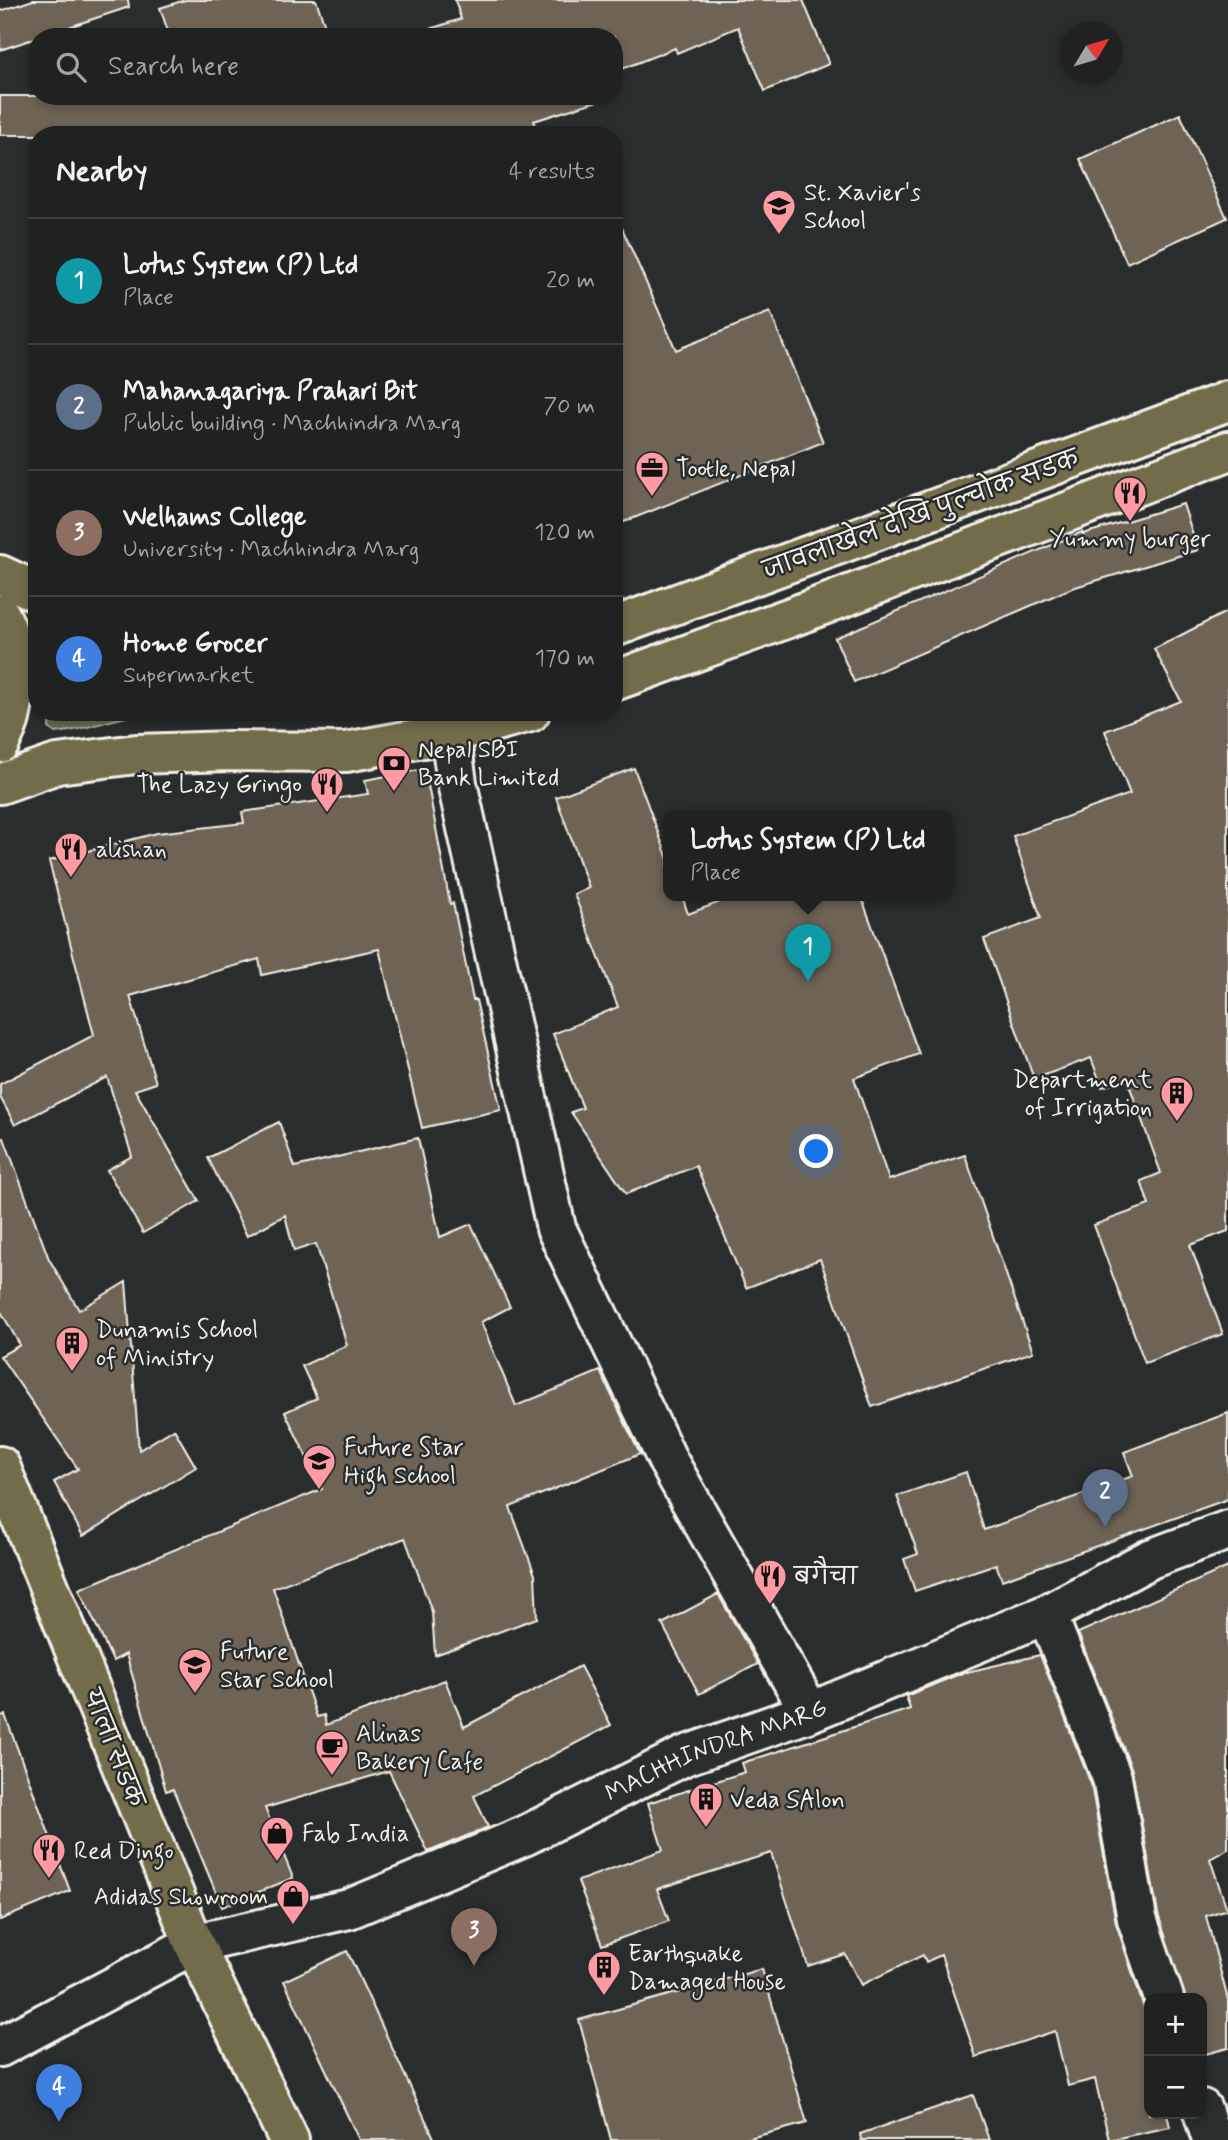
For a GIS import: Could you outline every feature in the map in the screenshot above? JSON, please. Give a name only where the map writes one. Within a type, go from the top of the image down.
[{"type":"main road","name":"जावलाखेल देखि पुल्चोक सडक","points":[[623,624],[1228,401]]},
{"type":"main road","points":[[623,678],[794,616],[1228,451]]},
{"type":"main road","points":[[0,575],[28,588]]},
{"type":"main road","points":[[0,615],[6,627],[15,673],[10,719],[0,743]]},
{"type":"main road","points":[[0,784],[57,764],[136,754],[346,752],[450,733],[496,721]]},
{"type":"main road","name":"याला सडक","points":[[0,1466],[194,1944],[289,2140]]},
{"type":"street","points":[[450,733],[457,783],[556,1228],[668,1461],[810,1712]]},
{"type":"street","name":"MACHHINDRA MARG","points":[[0,2047],[194,1944],[349,1909],[524,1836],[684,1756],[810,1712],[1046,1614],[1150,1559],[1228,1530]]},
{"type":"street","points":[[1046,1614],[1112,1778],[1138,1919],[1162,1993]]},
{"type":"street","points":[[1205,2119],[1212,2140]]},
{"type":"green space","points":[[49,721],[111,721],[55,733],[49,728]]},
{"type":"building","points":[[33,0],[128,0],[129,7],[66,28],[28,28],[28,41],[0,50],[0,11]]},
{"type":"building","points":[[185,0],[316,0],[326,28],[167,28],[160,8]]},
{"type":"building","points":[[455,0],[803,0],[829,64],[765,91],[738,27],[677,53],[675,48],[623,68],[623,28],[433,28],[461,19]]},
{"type":"building","points":[[0,96],[28,96],[28,105],[584,105],[534,121],[536,126],[28,126],[28,135],[0,135]]},
{"type":"building","points":[[1180,114],[1227,218],[1127,263],[1080,159]]},
{"type":"building","points":[[623,230],[676,350],[770,312],[823,442],[623,522]]},
{"type":"building","points":[[1183,504],[1198,550],[1072,588],[854,682],[835,638],[1082,532],[1083,534]]},
{"type":"building","points":[[1228,611],[1228,1231],[1190,1245],[1223,1334],[1145,1363],[1094,1225],[1149,1205],[1141,1181],[1161,1173],[1127,1079],[1102,1087],[1091,1058],[1034,1079],[984,939],[1041,918],[1013,836],[1130,794],[1105,731],[1181,701],[1154,649]]},
{"type":"building","points":[[634,768],[663,846],[663,901],[684,901],[688,914],[723,901],[863,901],[919,1054],[854,1078],[889,1180],[965,1155],[1033,1352],[872,1407],[820,1259],[746,1288],[696,1166],[626,1194],[571,1112],[583,1108],[553,1034],[618,1007],[574,894],[589,888],[556,797]]},
{"type":"building","points":[[425,769],[450,904],[453,903],[473,1000],[476,1000],[501,1110],[422,1128],[379,949],[262,975],[259,959],[130,996],[156,1083],[135,1090],[199,1201],[143,1233],[107,1170],[132,1156],[107,1077],[15,1125],[0,1097],[0,1084],[94,1035],[49,861],[157,833],[244,823],[242,812],[368,794],[365,780]]},
{"type":"building","points":[[279,1122],[295,1167],[418,1138],[440,1237],[471,1224],[510,1307],[481,1322],[516,1406],[600,1371],[640,1454],[510,1507],[535,1575],[537,1618],[435,1655],[432,1612],[405,1538],[273,1588],[317,1717],[324,1715],[326,1725],[445,1680],[464,1727],[580,1666],[611,1725],[474,1796],[488,1827],[428,1852],[389,1771],[265,1808],[293,1878],[222,1907],[173,1789],[166,1791],[126,1654],[113,1661],[79,1589],[322,1489],[285,1412],[317,1398],[302,1366],[347,1345],[316,1244],[294,1251],[285,1215],[247,1236],[208,1158]]},
{"type":"building","points":[[4,1138],[49,1259],[79,1310],[126,1282],[139,1450],[174,1429],[196,1467],[83,1536],[54,1482],[78,1469],[0,1356],[20,1345],[0,1310],[0,1139]]},
{"type":"building","points":[[1228,1413],[1228,1499],[1002,1580],[996,1564],[915,1591],[904,1559],[918,1554],[897,1496],[966,1472],[984,1530],[1133,1476],[1124,1452]]},
{"type":"building","points":[[1228,1567],[1228,1849],[1210,1859],[1227,1909],[1206,1916],[1228,2000],[1228,2048],[1207,2054],[1207,1993],[1183,1993],[1158,1914],[1132,1770],[1078,1633]]},
{"type":"building","points":[[718,1594],[758,1664],[699,1694],[662,1624]]},
{"type":"building","points":[[1040,1655],[1091,1784],[1116,1923],[1144,2006],[1144,2119],[1168,2119],[1170,2127],[1109,2140],[1095,2079],[1068,2086],[1055,2031],[976,2057],[941,1955],[926,1962],[923,1955],[861,1985],[845,1954],[808,1966],[771,1853],[657,1889],[669,1921],[602,1945],[578,1881],[663,1850],[648,1803],[745,1772],[742,1763],[910,1709],[906,1696],[967,1672]]},
{"type":"building","points":[[5,1715],[70,1891],[0,1920],[0,1716]]},
{"type":"building","points":[[347,1951],[435,2140],[359,2140],[284,1981]]},
{"type":"building","points":[[762,1969],[807,2123],[742,2140],[611,2140],[579,2020]]},
{"type":"building","points":[[973,2095],[989,2140],[861,2140],[860,2134]]},
{"type":"place","name":"St. Xavier's School","points":[[779,236]]},
{"type":"place","name":"Tootle, Nepal","points":[[652,498]]},
{"type":"place","name":"Yummy burger","points":[[1130,523]]},
{"type":"place","name":"Nepal SBI Bank Limited","points":[[394,793]]},
{"type":"place","name":"The Lazy Gringo","points":[[327,814]]},
{"type":"place","name":"alishan","points":[[71,879]]},
{"type":"place","name":"Lotus System (P) Ltd","points":[[808,982]]},
{"type":"place","name":"Department of Irrigation","points":[[1177,1123]]},
{"type":"place","name":"Dunamis School of Ministry","points":[[72,1373]]},
{"type":"place","name":"Future Star High School","points":[[319,1491]]},
{"type":"place","name":"Mahanagariya Prahari Bit","points":[[1105,1527]]},
{"type":"place","name":"बगैचा","points":[[770,1606]]},
{"type":"place","name":"Future Star School","points":[[195,1695]]},
{"type":"place","name":"Alinas Bakery Cafe","points":[[332,1777]]},
{"type":"place","name":"Veda SAlon","points":[[706,1829]]},
{"type":"place","name":"Fab India","points":[[277,1863]]},
{"type":"place","name":"Red Dingo","points":[[49,1880]]},
{"type":"place","name":"Adidas Showroom","points":[[293,1926]]},
{"type":"place","name":"Welhams College","points":[[474,1966]]},
{"type":"place","name":"Earthquake Damaged House","points":[[604,1997]]},
{"type":"place","name":"Home Grocer","points":[[59,2122]]}]
